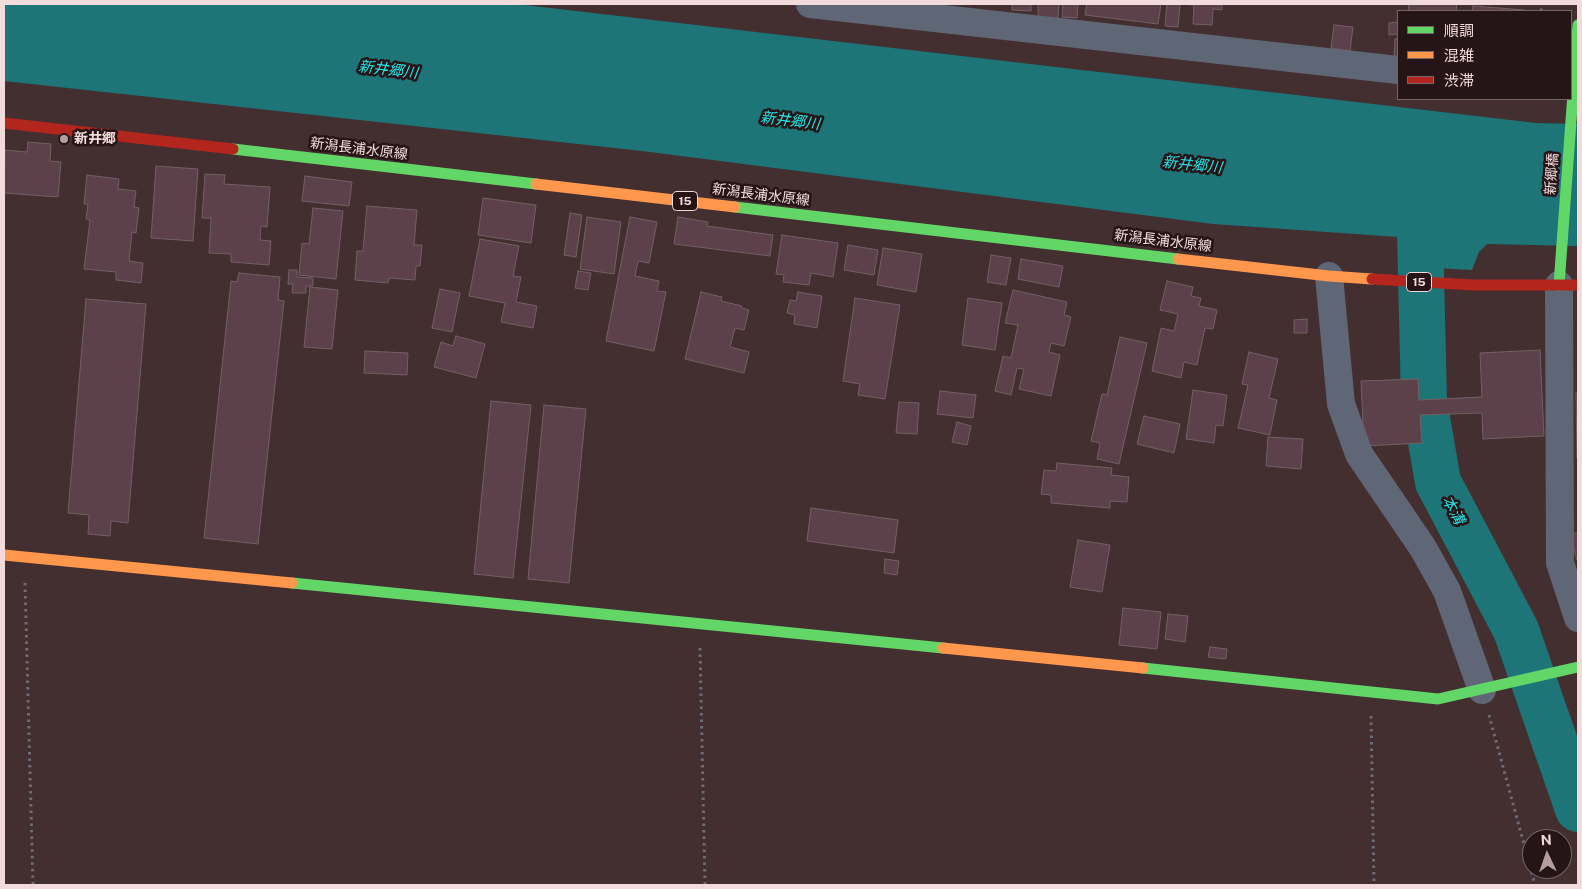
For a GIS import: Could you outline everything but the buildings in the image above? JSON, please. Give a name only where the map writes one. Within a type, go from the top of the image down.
[{"type":"street","points":[[810,4],[958,12],[1397,70]]},
{"type":"street","name":"新郷橋","points":[[1566,277],[1578,25]]},
{"type":"street","name":"新潟長浦水原線","points":[[4,123],[1329,276],[1473,285],[1566,277]]},
{"type":"street","points":[[1329,276],[1342,404],[1359,454],[1423,548],[1447,591],[1491,688]]},
{"type":"street","points":[[1566,277],[1560,563],[1578,618]]},
{"type":"street","points":[[4,555],[700,623],[1438,699],[1578,667]]},
{"type":"path","points":[[25,557],[33,885]]},
{"type":"path","points":[[700,623],[705,885]]},
{"type":"path","points":[[1491,688],[1535,885]]},
{"type":"path","points":[[1371,691],[1374,885]]},
{"type":"water","name":"新井郷川","points":[[4,4],[516,4],[1536,123],[1578,124],[1578,246],[1487,244],[1479,252],[1472,270],[1435,268],[1434,254],[1412,238],[1213,224],[642,151],[4,81]]},
{"type":"waterway","name":"本溝","points":[[1419,189],[1424,401],[1438,482],[1516,630],[1578,809]]},
{"type":"traffic: fast","points":[[1559,285],[1578,25]]},
{"type":"traffic: fast","points":[[233,149],[536,184]]},
{"type":"traffic: fast","points":[[735,207],[1178,259]]},
{"type":"traffic: fast","points":[[292,583],[943,648]]},
{"type":"traffic: fast","points":[[1143,668],[1438,699],[1578,667]]},
{"type":"traffic: slow","points":[[536,184],[735,207]]},
{"type":"traffic: slow","points":[[1178,259],[1372,279]]},
{"type":"traffic: slow","points":[[4,555],[292,583]]},
{"type":"traffic: slow","points":[[943,648],[1143,668]]},
{"type":"traffic: jam","points":[[4,123],[233,149]]},
{"type":"traffic: jam","points":[[1372,279],[1473,285],[1578,285]]},
{"type":"place","name":"新井郷","points":[[64,139]]}]
